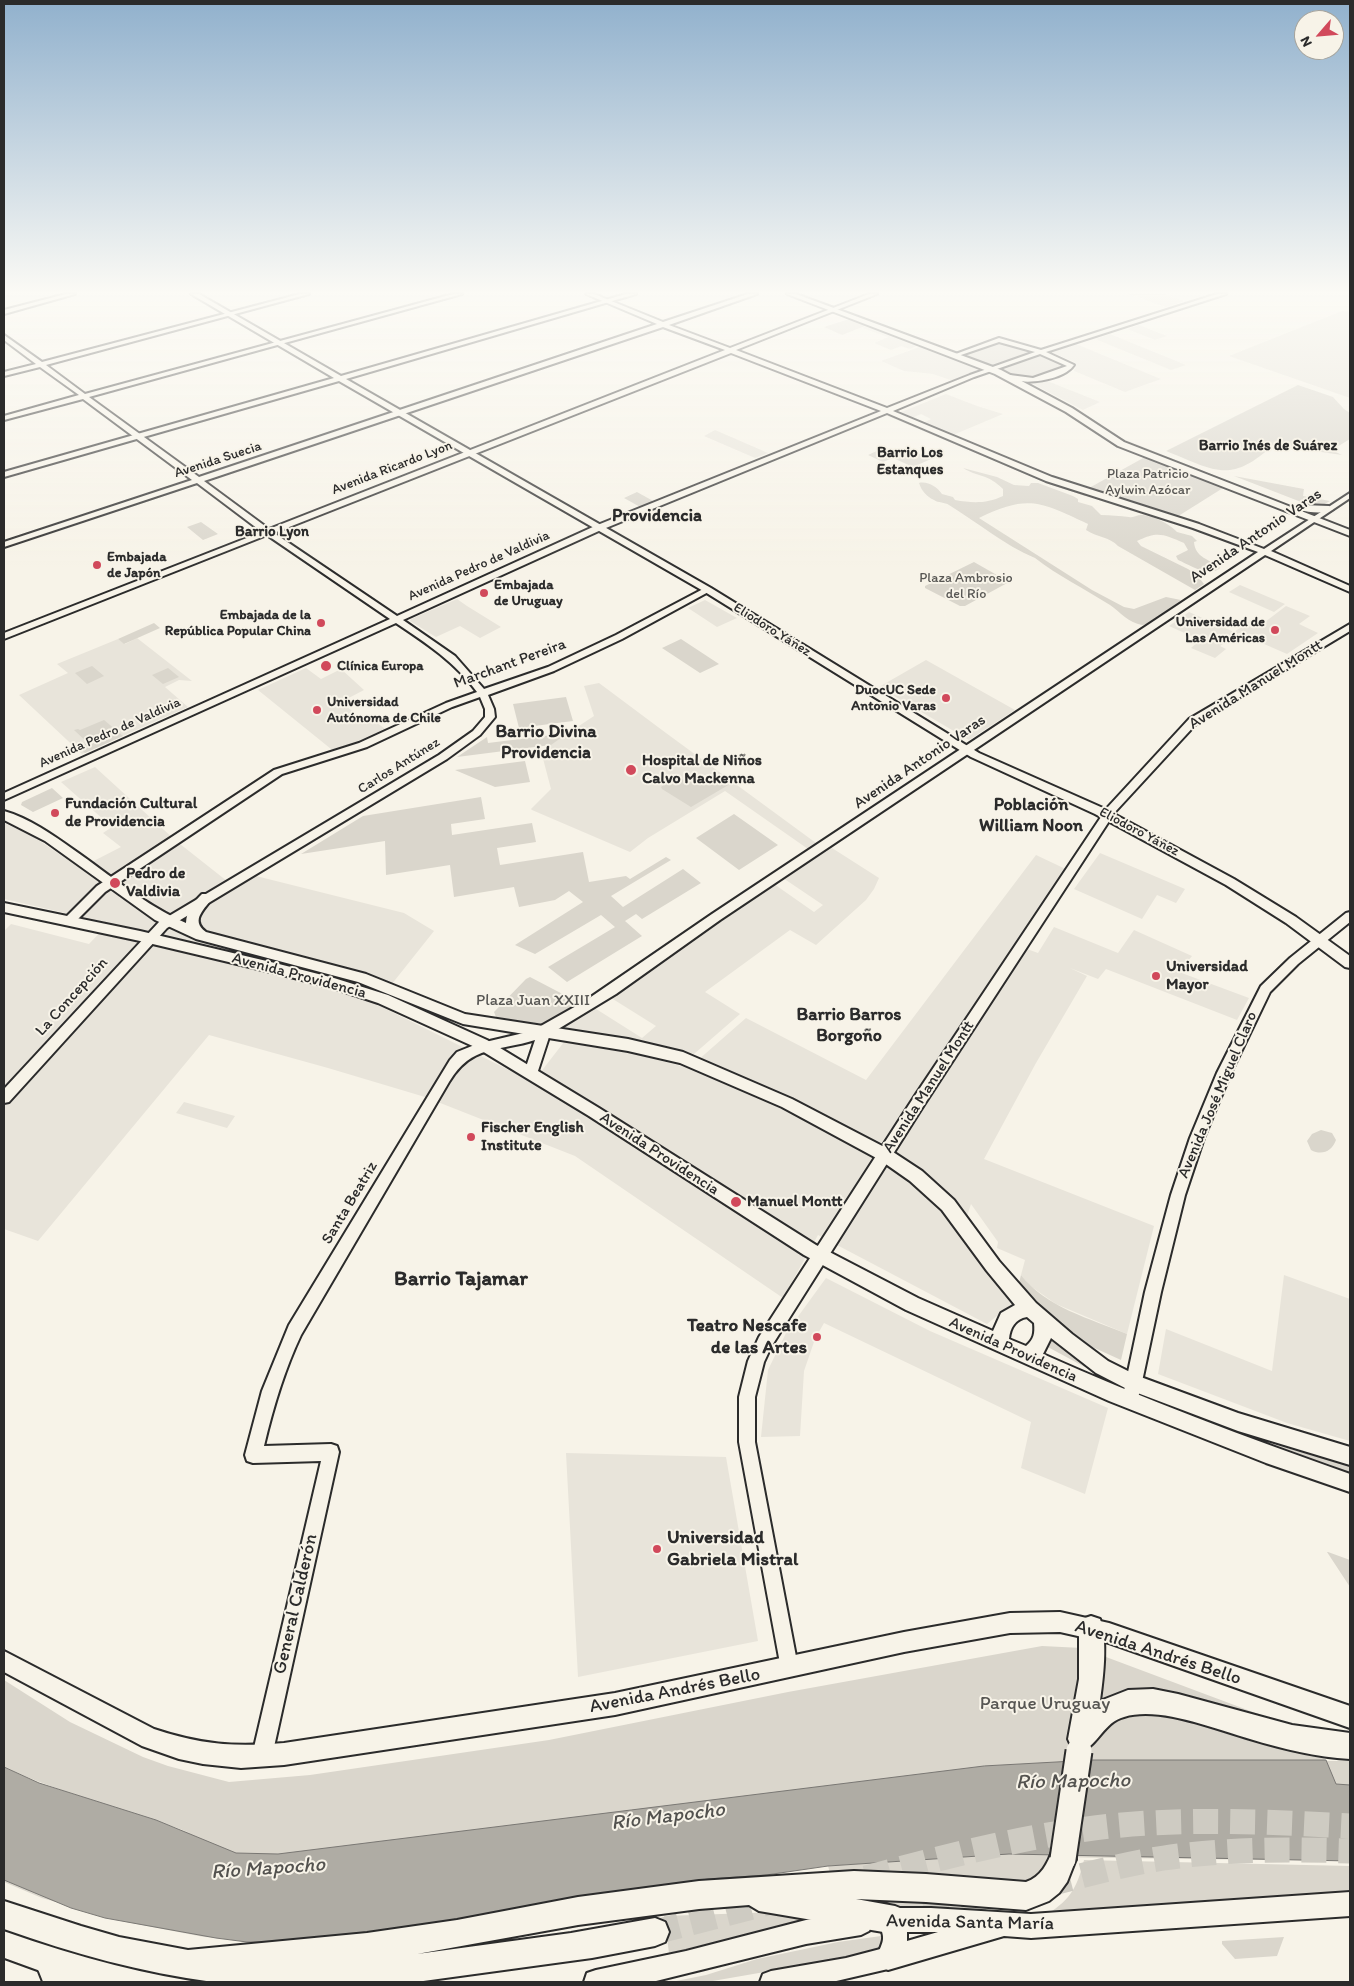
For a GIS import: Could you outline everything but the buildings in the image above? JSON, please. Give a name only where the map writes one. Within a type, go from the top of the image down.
[{"type":"highway","points":[[184,1965],[367,1947],[456,1934],[616,1905],[726,1893],[854,1885],[926,1888],[1026,1896],[1035,1894],[1048,1886],[1058,1873],[1063,1859],[1091,1679],[1091,1628]]},
{"type":"highway","points":[[1080,1745],[1094,1721],[1111,1709],[1129,1702],[1150,1701],[1218,1716],[1311,1742],[1350,1746]]},
{"type":"highway","points":[[726,1893],[832,1908],[895,1920]]},
{"type":"highway","points":[[4,1915],[92,1946],[184,1965],[286,1974],[350,1974],[414,1968],[571,1948],[655,1932]]},
{"type":"highway","points":[[4,1921],[34,1926]]},
{"type":"highway","points":[[4,1974],[27,1982]]},
{"type":"main road","points":[[4,474],[307,387]]},
{"type":"main road","name":"Eliodoro Yáñez","points":[[353,387],[708,590],[968,750],[1108,815],[1230,882],[1350,962]]},
{"type":"main road","points":[[1028,387],[1070,410],[1099,432],[1111,434],[1295,506],[1350,534]]},
{"type":"main road","points":[[1034,387],[1111,434],[1127,447],[1350,529]]},
{"type":"main road","points":[[1295,506],[1316,510],[1329,509]]},
{"type":"main road","points":[[4,815],[49,838],[110,883],[167,921],[202,936],[361,978],[464,1019],[628,1045],[690,1061],[787,1103],[885,1154],[916,1176],[948,1205],[993,1266],[1036,1314],[1132,1392]]},
{"type":"main road","points":[[202,936],[193,929],[191,919],[196,907],[207,897]]},
{"type":"main road","name":"Avenida Providencia","points":[[4,908],[149,938],[352,988],[454,1030],[486,1047],[531,1073],[820,1256],[912,1304],[1027,1356],[1132,1392],[1350,1456]]},
{"type":"main road","points":[[1000,1343],[1000,1330],[1006,1320],[1018,1311],[1036,1314]]},
{"type":"main road","points":[[1027,1356],[1041,1343],[1044,1330],[1036,1314]]},
{"type":"main road","name":"Avenida Providencia","points":[[1132,1392],[1250,1448],[1350,1483]]},
{"type":"main road","name":"Avenida Andrés Bello","points":[[4,1661],[99,1712],[165,1743],[202,1753],[241,1757],[262,1756],[574,1711],[789,1668],[904,1642],[1010,1624],[1051,1621],[1091,1628],[1350,1717]]},
{"type":"main road","name":"Avenida Santa María","points":[[596,1982],[686,1963],[806,1932],[895,1920],[932,1920],[1004,1926],[1076,1923],[1350,1904]]},
{"type":"main road","points":[[888,1958],[896,1939],[895,1920]]},
{"type":"main road","points":[[888,1958],[1004,1926]]},
{"type":"street","name":"Carlos Antúnez","points":[[71,387],[268,532],[453,658],[482,694],[491,715],[488,723],[482,730],[396,786],[167,921]]},
{"type":"street","points":[[4,418],[117,387]]},
{"type":"street","name":"Avenida Suecia","points":[[4,545],[477,387]]},
{"type":"street","name":"Avenida Ricardo Lyon","points":[[4,636],[637,387]]},
{"type":"street","points":[[825,387],[886,410],[1049,480],[1177,519],[1264,552],[1350,589]]},
{"type":"street","name":"Avenida Pedro de Valdivia","points":[[4,797],[598,528],[945,387]]},
{"type":"street","name":"Avenida Antonio Varas","points":[[544,1032],[619,984],[716,917],[1350,495]]},
{"type":"street","name":"Marchant Pereira","points":[[69,921],[94,895],[110,883],[278,772],[363,745],[449,704],[551,669],[613,640],[708,590]]},
{"type":"street","name":"Avenida Manuel Montt","points":[[789,1668],[749,1455],[746,1419],[747,1397],[756,1361],[765,1342],[885,1154],[1108,815],[1193,721],[1350,626]]},
{"type":"street","name":"Avenida José Miguel Claro","points":[[1132,1392],[1175,1207],[1204,1122],[1261,995],[1274,980],[1319,940],[1350,916]]},
{"type":"street","name":"La Concepción","points":[[4,1098],[149,938],[167,921]]},
{"type":"street","points":[[531,1073],[544,1032]]},
{"type":"street","name":"Santa Beatriz","points":[[331,1452],[253,1454],[272,1387],[295,1330],[454,1065],[464,1055],[486,1047],[544,1032]]},
{"type":"street","name":"General Calderón","points":[[262,1756],[331,1452]]},
{"type":"street","points":[[771,1982],[888,1958]]},
{"type":"shaded area","points":[[1038,387],[1062,387],[1100,402],[1083,410]]},
{"type":"shaded area","points":[[1112,387],[1140,387],[1125,392]]},
{"type":"shaded area","points":[[1317,387],[1350,387],[1350,398]]},
{"type":"shaded area","points":[[946,394],[1003,414],[953,435],[923,423],[931,419],[921,414],[912,418],[899,413]]},
{"type":"shaded area","points":[[715,430],[768,453],[755,458],[704,436]]},
{"type":"shaded area","points":[[1240,585],[1285,604],[1274,612],[1229,592]]},
{"type":"shaded area","points":[[457,599],[501,627],[480,638],[460,626],[436,637],[410,621]]},
{"type":"shaded area","points":[[705,600],[737,618],[717,627],[688,608]]},
{"type":"shaded area","name":"Universidad de Las Américas","points":[[1286,606],[1310,616],[1299,624],[1318,633],[1287,654],[1239,633],[1220,646],[1226,649],[1215,658],[1191,648],[1200,640],[1169,626],[1189,612],[1234,632],[1254,618],[1265,622]]},
{"type":"shaded area","points":[[137,638],[192,681],[179,680],[165,687],[188,707],[82,754],[19,695],[68,673],[57,664],[118,639],[125,644]]},
{"type":"shaded area","name":"DuocUC Sede Antonio Varas","points":[[926,660],[1015,710],[969,740],[879,687]]},
{"type":"shaded area","name":"Universidad Autónoma de Chile","points":[[306,668],[321,679],[341,669],[364,690],[341,702],[362,719],[373,720],[388,731],[336,753],[258,690]]},
{"type":"shaded area","name":"Hospital de Niños Calvo Mackenna","points":[[599,683],[816,843],[808,849],[725,791],[648,838],[630,852],[532,810],[551,789],[541,751],[594,716],[584,686]]},
{"type":"shaded area","points":[[95,767],[175,840],[232,885],[256,876],[404,913],[434,931],[376,1004],[533,1082],[564,1042],[635,1054],[689,1068],[746,1018],[866,1080],[1036,855],[1074,873],[1027,949],[1038,953],[1054,927],[1118,953],[1134,930],[1192,956],[1179,972],[1249,998],[1237,1020],[1106,969],[1098,979],[1070,968],[1087,976],[1036,1063],[984,1159],[1154,1226],[1127,1334],[1056,1304],[1029,1285],[1021,1275],[1025,1260],[997,1248],[998,1242],[971,1204],[962,1231],[1014,1302],[987,1324],[818,1235],[783,1298],[575,1156],[425,1097],[209,1035],[38,1241],[4,1229],[4,931],[11,924],[89,944],[109,923],[4,899],[4,823],[31,835],[80,868],[121,847],[103,833],[112,827],[61,782]]},
{"type":"shaded area","points":[[832,848],[879,878],[874,889],[866,900],[816,945],[790,930],[705,992],[740,1014],[694,1054],[564,1027],[593,1007],[642,1038],[656,1026],[608,996],[774,884],[814,912],[823,905],[783,878]]},
{"type":"shaded area","points":[[1100,853],[1185,889],[1176,903],[1157,895],[1142,919],[1074,889]]},
{"type":"shaded area","points":[[184,1102],[235,1116],[227,1128],[176,1113]]},
{"type":"shaded area","points":[[1284,1275],[1350,1299],[1350,1441],[1287,1423],[1158,1374],[1166,1329],[1272,1371]]},
{"type":"shaded area","points":[[826,1278],[930,1331],[1108,1408],[1085,1494],[1021,1468],[1031,1422],[824,1323],[815,1339],[804,1371],[800,1436],[761,1437],[768,1370],[786,1333]]},
{"type":"shaded area","name":"Universidad Gabriela Mistral","points":[[566,1453],[726,1457],[758,1641],[578,1677]]},
{"type":"green space","points":[[1295,387],[1303,387],[1333,397],[1350,413],[1350,439],[1332,450],[1342,455],[1273,445],[1258,458],[1245,465],[1221,470],[1197,464],[1166,451]]},
{"type":"green space","points":[[890,415],[1042,480],[1087,495],[1085,496],[1046,483],[888,416]]},
{"type":"green space","points":[[1113,435],[1309,513],[1307,514],[1124,444]]},
{"type":"green space","points":[[883,448],[897,455],[904,452],[901,450],[906,448],[931,459],[913,467],[893,458],[883,462],[868,455]]},
{"type":"green space","name":"Plaza Patricio Aylwin Azócar","points":[[1145,457],[1153,458],[1223,488],[1180,515],[1173,516],[1089,488]]},
{"type":"green space","points":[[963,468],[997,477],[1014,485],[1029,486],[1031,483],[1038,483],[1073,496],[1078,499],[1078,502],[1092,506],[1101,515],[1131,517],[1145,515],[1155,518],[1177,532],[1192,536],[1197,541],[1194,542],[1197,552],[1220,568],[1210,572],[1178,560],[1176,556],[1188,550],[1184,543],[1171,537],[1156,535],[1137,541],[1141,546],[1197,575],[1204,584],[1195,590],[1115,543],[1086,530],[1088,524],[1046,506],[1023,504],[1010,506],[979,518],[1092,590],[1124,607],[1134,609],[1166,597],[1181,600],[1151,622],[1142,625],[1137,624],[1110,605],[1062,577],[1035,558],[1002,540],[946,503],[931,499],[920,486],[919,483],[929,484],[942,494],[961,501],[985,502],[1003,496],[1003,489],[992,480]]},
{"type":"green space","points":[[1234,476],[1304,489],[1303,496],[1330,501],[1319,507],[1314,507]]},
{"type":"green space","points":[[637,492],[655,502],[642,508],[624,498]]},
{"type":"green space","points":[[201,522],[218,534],[203,540],[187,527]]},
{"type":"green space","name":"Plaza Ambrosio del Río","points":[[974,562],[1009,582],[965,606],[960,606],[925,588],[925,586]]},
{"type":"green space","points":[[154,623],[160,628],[124,644],[118,639]]},
{"type":"green space","points":[[681,639],[719,664],[700,673],[662,648]]},
{"type":"green space","points":[[92,666],[104,676],[87,684],[75,673]]},
{"type":"green space","points":[[168,668],[179,677],[163,684],[152,675]]},
{"type":"green space","points":[[566,697],[573,721],[519,728],[513,704]]},
{"type":"green space","points":[[104,720],[123,736],[85,753],[79,747],[88,743],[74,730],[80,730]]},
{"type":"green space","points":[[568,733],[551,745],[457,757],[487,737],[488,743]]},
{"type":"green space","points":[[525,761],[530,782],[495,787],[455,770]]},
{"type":"green space","points":[[681,779],[730,784],[691,807],[661,787],[670,780]]},
{"type":"green space","points":[[52,788],[63,798],[33,812],[21,805],[22,802]]},
{"type":"green space","points":[[481,797],[485,819],[451,824],[452,835],[532,823],[536,842],[497,848],[500,865],[583,852],[589,882],[626,876],[630,879],[666,857],[671,860],[611,896],[623,907],[683,869],[701,883],[642,919],[636,914],[625,921],[642,936],[567,982],[548,967],[615,927],[601,915],[535,954],[515,945],[583,902],[569,891],[555,900],[519,907],[514,887],[454,897],[450,865],[386,875],[385,841],[301,854],[363,816]]},
{"type":"green space","points":[[734,814],[778,845],[739,870],[696,838]]},
{"type":"green space","name":"Plaza Juan XXIII","points":[[530,977],[576,1001],[578,1006],[547,1025],[496,1017],[494,1012]]},
{"type":"green space","points":[[1321,1130],[1332,1133],[1336,1140],[1329,1150],[1319,1153],[1311,1150],[1307,1141],[1312,1134]]},
{"type":"green space","points":[[1021,1275],[1043,1296],[1056,1304],[1127,1334],[1121,1360],[1088,1345],[1064,1328],[1019,1283]]},
{"type":"green space","points":[[1049,1334],[1077,1358],[1107,1379],[1046,1346]]},
{"type":"green space","points":[[1157,1400],[1266,1442],[1350,1466],[1350,1474],[1158,1402]]},
{"type":"green space","points":[[1327,1552],[1350,1560],[1350,1587]]},
{"type":"green space","name":"Parque Uruguay","points":[[1042,1646],[1082,1648],[1309,1733],[1326,1761],[1350,1761],[1350,1861],[1047,1857],[1042,1871],[1023,1885],[830,1873],[828,1866],[996,1855],[867,1852],[502,1916],[289,1942],[204,1937],[126,1922],[42,1898],[4,1882],[4,1772],[190,1833],[50,1786],[4,1767],[4,1680],[70,1722],[143,1757],[168,1766],[229,1782],[310,1775],[549,1740],[788,1692]]},
{"type":"green space","points":[[1084,1860],[1350,1866],[1350,1894],[1042,1917],[1059,1906],[1070,1894],[1075,1887]]},
{"type":"green space","points":[[856,1902],[927,1902],[1013,1915],[924,1912]]},
{"type":"green space","points":[[779,1912],[817,1918],[669,1953],[664,1916]]},
{"type":"green space","points":[[881,1936],[884,1948],[874,1953],[707,1982],[671,1982],[706,1975],[757,1959],[838,1942]]},
{"type":"green space","points":[[1284,1937],[1277,1956],[1235,1959],[1222,1944],[1222,1941]]},
{"type":"water","name":"Río Mapocho","points":[[1093,1760],[1326,1760],[1336,1784],[1350,1785],[1350,1861],[1009,1854],[828,1866],[766,1875],[708,1879],[452,1925],[292,1942],[247,1942],[105,1918],[71,1908],[4,1880],[4,1767],[39,1783],[156,1820],[236,1853],[278,1854],[984,1766]]},
{"type":"tunnel","points":[[866,1878],[957,1854],[1018,1841],[1111,1826],[1200,1821],[1350,1826]]},
{"type":"tunnel","points":[[1046,1885],[1134,1863],[1187,1855],[1257,1850],[1350,1851]]},
{"type":"tunnel","points":[[925,1914],[984,1900]]},
{"type":"tunnel","points":[[655,1932],[772,1902]]},
{"type":"place","name":"Embajada de Japón","points":[[97,565]]},
{"type":"place","name":"Embajada de Uruguay","points":[[484,593]]},
{"type":"place","name":"Embajada de la República Popular China","points":[[321,623]]},
{"type":"place","name":"Universidad de Las Américas","points":[[1275,630]]},
{"type":"place","name":"Clínica Europa","points":[[326,666]]},
{"type":"place","name":"DuocUC Sede Antonio Varas","points":[[946,698]]},
{"type":"place","name":"Universidad Autónoma de Chile","points":[[317,710]]},
{"type":"place","name":"Hospital de Niños Calvo Mackenna","points":[[631,770]]},
{"type":"place","name":"Fundación Cultural de Providencia","points":[[55,813]]},
{"type":"place","name":"Pedro de Valdivia","points":[[115,883]]},
{"type":"place","name":"Universidad Mayor","points":[[1156,976]]},
{"type":"place","name":"Fischer English Institute","points":[[471,1137]]},
{"type":"place","name":"Manuel Montt","points":[[736,1202]]},
{"type":"place","name":"Teatro Nescafe de las Artes","points":[[817,1337]]},
{"type":"place","name":"Universidad Gabriela Mistral","points":[[657,1549]]},
{"type":"district","name":"Barrio Inés de Suárez","points":[[1268,446]]},
{"type":"district","name":"Barrio Los Estanques","points":[[910,462]]},
{"type":"district","name":"Providencia","points":[[657,516]]},
{"type":"district","name":"Barrio Lyon","points":[[272,532]]},
{"type":"district","name":"Barrio Divina Providencia","points":[[546,742]]},
{"type":"district","name":"Población William Noon","points":[[1031,815]]},
{"type":"district","name":"Barrio Barros Borgoño","points":[[849,1025]]},
{"type":"district","name":"Barrio Tajamar","points":[[461,1280]]}]
